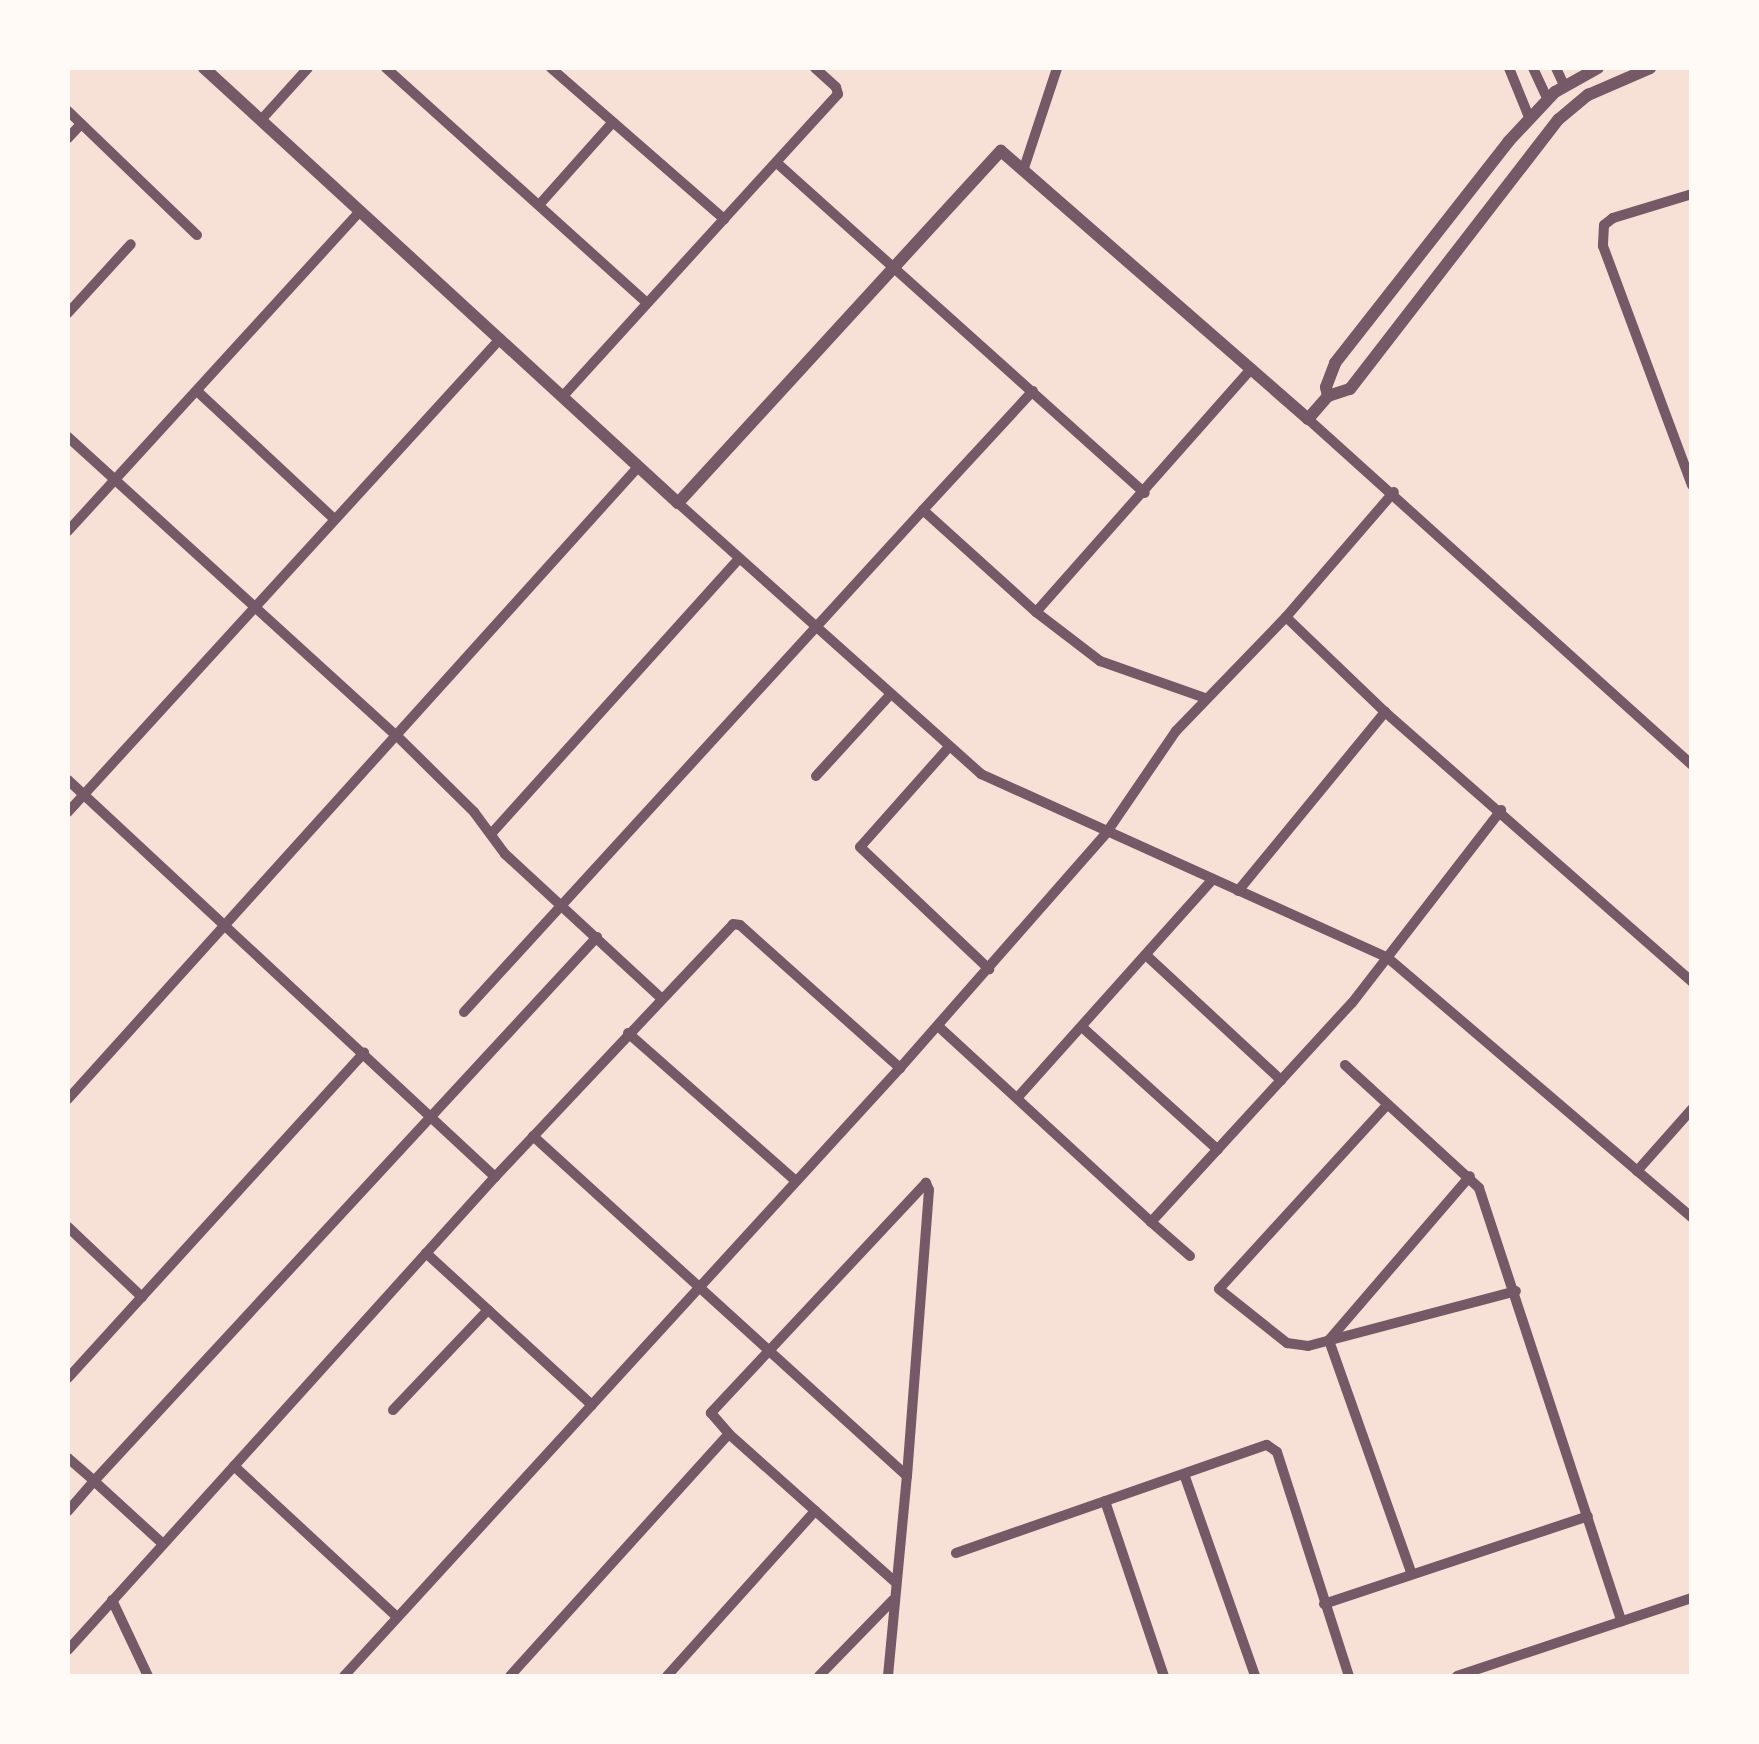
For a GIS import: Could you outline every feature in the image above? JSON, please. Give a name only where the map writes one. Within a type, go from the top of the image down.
[{"type":"street","points":[[204,68],[948,748],[1000,785],[1388,958],[1692,1218]]},
{"type":"street","points":[[261,120],[308,68]]},
{"type":"street","points":[[386,68],[648,302]]},
{"type":"street","points":[[551,68],[724,219]]},
{"type":"street","points":[[562,396],[838,94],[836,87],[814,68]]},
{"type":"street","points":[[1024,168],[1056,73],[1043,68]]},
{"type":"street","points":[[1510,68],[1529,117]]},
{"type":"street","points":[[1532,68],[1547,98]]},
{"type":"street","points":[[1556,68],[1564,85]]},
{"type":"street","points":[[1328,396],[1326,386],[1334,364],[1529,117],[1564,85],[1598,68]]},
{"type":"street","points":[[1308,419],[1328,396],[1350,388],[1559,119],[1588,95],[1650,68]]},
{"type":"street","points":[[68,111],[197,235]]},
{"type":"street","points":[[539,205],[612,122]]},
{"type":"street","points":[[68,138],[81,124]]},
{"type":"street","points":[[678,503],[996,153],[1006,154],[1394,492],[1692,765]]},
{"type":"street","points":[[777,163],[1144,493]]},
{"type":"street","points":[[1692,194],[1613,218],[1604,225],[1603,246],[1692,485]]},
{"type":"street","points":[[68,531],[360,210]]},
{"type":"street","points":[[68,313],[131,244]]},
{"type":"street","points":[[68,812],[253,604],[500,339]]},
{"type":"street","points":[[1036,612],[1250,369]]},
{"type":"street","points":[[197,391],[334,518]]},
{"type":"street","points":[[464,1012],[1033,391]]},
{"type":"street","points":[[68,437],[396,735],[491,834],[504,854],[562,903],[660,998]]},
{"type":"street","points":[[68,1098],[228,926],[639,466]]},
{"type":"street","points":[[344,1676],[938,1026],[1107,832],[1176,731],[1286,617],[1394,492]]},
{"type":"street","points":[[922,510],[1036,612],[1100,661],[1205,698]]},
{"type":"street","points":[[491,834],[739,559]]},
{"type":"street","points":[[1286,617],[1385,712],[1501,810],[1692,982]]},
{"type":"street","points":[[816,776],[890,696]]},
{"type":"street","points":[[1238,891],[1385,712]]},
{"type":"street","points":[[948,748],[860,846],[988,969]]},
{"type":"street","points":[[68,780],[495,1177]]},
{"type":"street","points":[[1152,1222],[1388,958],[1501,810]]},
{"type":"street","points":[[1018,1097],[1212,882]]},
{"type":"street","points":[[68,1650],[726,927],[740,924],[900,1068]]},
{"type":"street","points":[[68,1511],[597,937]]},
{"type":"street","points":[[1147,956],[1281,1080]]},
{"type":"street","points":[[938,1026],[1190,1256]]},
{"type":"street","points":[[1082,1027],[1218,1150]]},
{"type":"street","points":[[628,1032],[796,1181]]},
{"type":"street","points":[[68,1378],[364,1053]]},
{"type":"street","points":[[1345,1064],[1479,1188],[1516,1290],[1621,1622]]},
{"type":"street","points":[[1387,1105],[1220,1289],[1287,1342],[1308,1346],[1516,1290]]},
{"type":"street","points":[[1637,1171],[1692,1109]]},
{"type":"street","points":[[533,1136],[907,1476]]},
{"type":"street","points":[[1329,1340],[1470,1176]]},
{"type":"street","points":[[888,1676],[928,1185],[920,1185],[712,1407],[713,1418],[728,1434],[894,1581]]},
{"type":"street","points":[[68,1227],[142,1296]]},
{"type":"street","points":[[426,1254],[592,1405]]},
{"type":"street","points":[[393,1410],[488,1310]]},
{"type":"street","points":[[1329,1340],[1411,1572]]},
{"type":"street","points":[[510,1676],[728,1434]]},
{"type":"street","points":[[956,1553],[1272,1446],[1349,1676]]},
{"type":"street","points":[[68,1458],[164,1544]]},
{"type":"street","points":[[234,1466],[397,1617]]},
{"type":"street","points":[[1184,1474],[1255,1676]]},
{"type":"street","points":[[1105,1502],[1164,1676]]},
{"type":"street","points":[[667,1676],[815,1511]]},
{"type":"street","points":[[1324,1604],[1588,1516]]},
{"type":"street","points":[[1457,1676],[1692,1598]]},
{"type":"street","points":[[819,1676],[893,1599]]},
{"type":"street","points":[[112,1600],[148,1676]]}]
